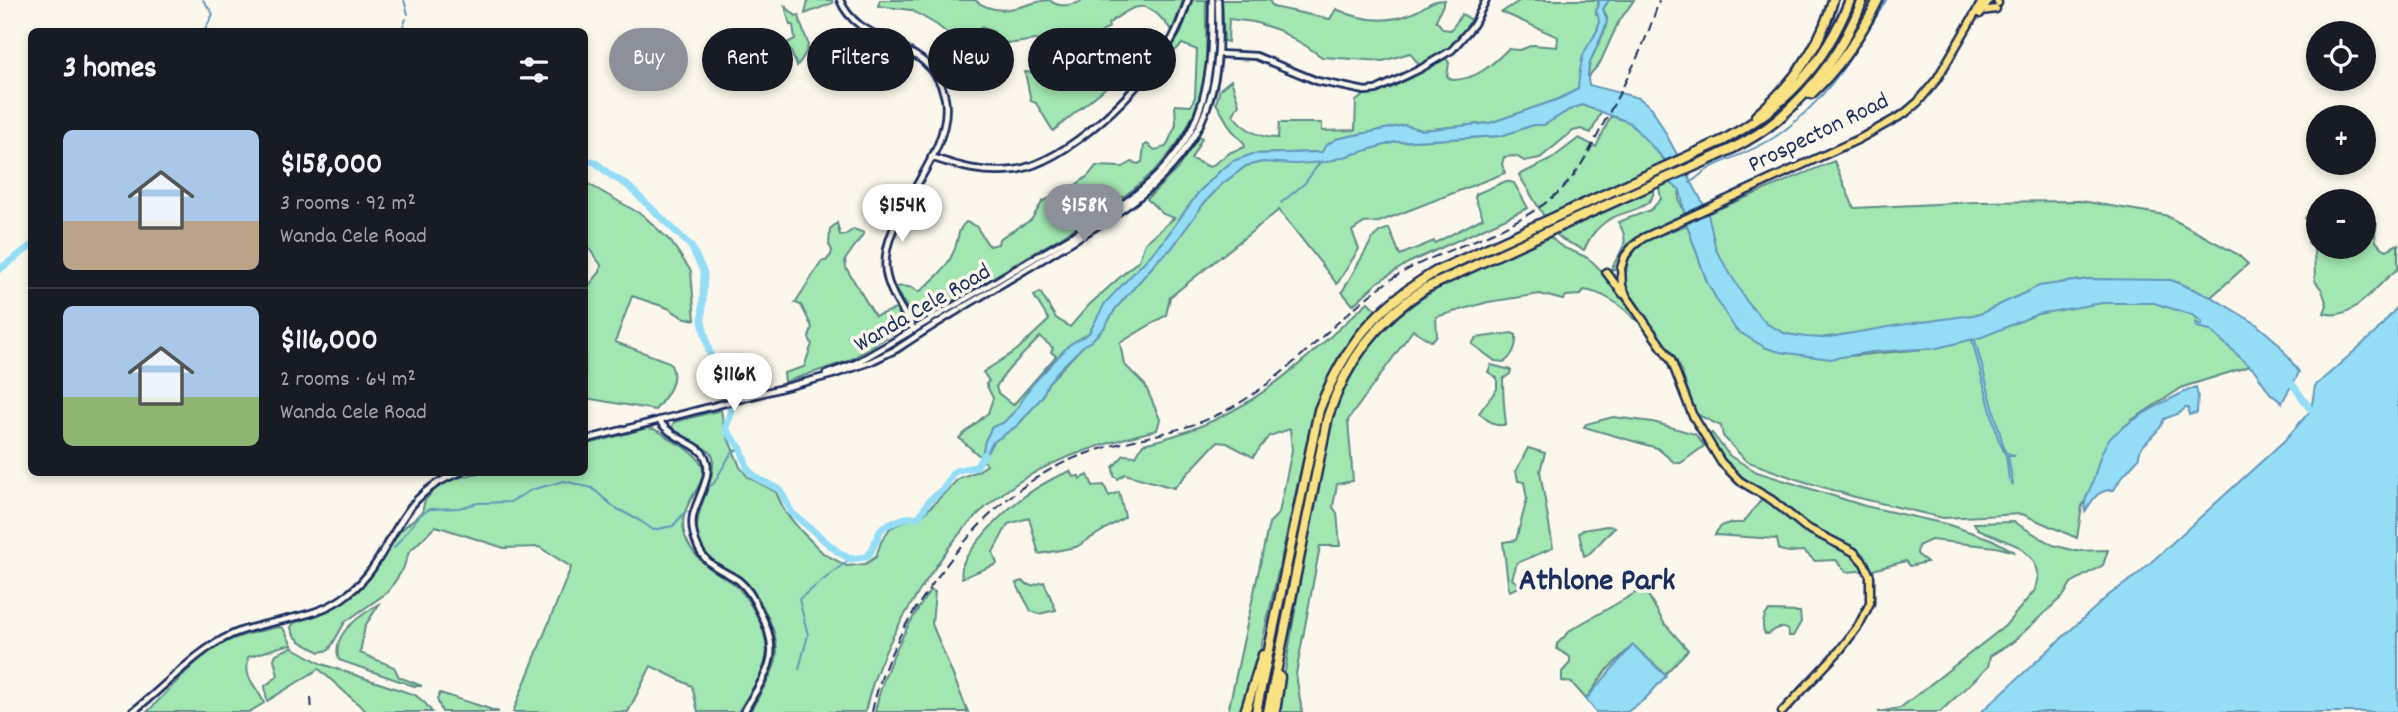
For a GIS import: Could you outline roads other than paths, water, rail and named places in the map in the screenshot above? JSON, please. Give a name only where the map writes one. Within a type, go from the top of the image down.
[{"type":"highway","points":[[1738,132],[1785,88],[1802,66],[1824,28],[1833,0]]},
{"type":"highway","points":[[1256,712],[1320,410],[1336,371],[1358,336],[1396,297],[1435,272],[1711,146],[1776,107],[1805,78],[1833,40],[1850,0]]},
{"type":"highway","points":[[1776,121],[1808,90],[1830,62],[1863,0]]},
{"type":"highway","points":[[1268,712],[1328,416],[1336,391],[1365,341],[1404,302],[1426,288],[1715,155],[1776,121],[1807,97],[1845,57],[1878,0]]},
{"type":"highway","points":[[1244,712],[1261,664],[1273,612],[1279,604]]},
{"type":"highway","points":[[1275,712],[1287,619]]},
{"type":"main road","points":[[1976,0],[1979,12],[1997,4]]},
{"type":"main road","name":"Prospecton Road","points":[[1979,12],[1983,0]]},
{"type":"main road","name":"Prospecton Road","points":[[1627,297],[1621,274],[1625,256],[1633,246],[1643,238],[1883,127],[1904,114],[1937,79],[1989,0]]},
{"type":"main road","points":[[1606,272],[1671,360],[1692,414],[1726,468],[1805,527],[1854,552],[1864,563],[1870,576],[1870,603],[1858,625],[1840,650],[1782,712]]},
{"type":"street","points":[[840,0],[847,14],[856,22],[924,60],[941,84],[946,112],[942,134],[892,236],[886,258],[889,284],[918,335]]},
{"type":"street","points":[[931,157],[964,168],[993,172],[1016,170],[1051,157],[1112,112],[1144,76],[1171,42],[1188,0]]},
{"type":"street","name":"Wanda Cele Road","points":[[815,379],[856,363],[1094,223],[1148,186],[1174,158],[1192,129],[1202,103],[1212,53],[1212,0]]},
{"type":"street","name":"Wanda Cele Road","points":[[588,438],[815,379],[870,362],[1129,206],[1150,190],[1175,164],[1196,132],[1209,100],[1218,54],[1218,0]]},
{"type":"street","points":[[1212,53],[1255,56],[1317,81],[1361,90],[1376,90],[1452,50],[1474,24],[1486,0]]},
{"type":"street","points":[[659,420],[666,430],[701,451],[706,458],[707,474],[693,516],[694,536],[700,552],[716,568],[748,590],[772,636],[771,663],[744,712]]},
{"type":"street","points":[[132,712],[220,640],[245,630],[316,611],[332,605],[348,594],[369,572],[414,502],[433,485],[452,476]]},
{"type":"water","points":[[1599,0],[1609,0],[1603,9],[1607,21],[1591,60],[1589,85],[1639,98],[1652,108],[1706,205],[1716,250],[1747,302],[1767,324],[1786,334],[1824,338],[1980,314],[2039,286],[2090,279],[2171,280],[2211,297],[2255,323],[2278,343],[2299,372],[2282,403],[2270,393],[2255,371],[2210,330],[2196,327],[2195,322],[2201,325],[2202,322],[2193,315],[2154,303],[2102,303],[2038,314],[1982,337],[1937,348],[1871,352],[1830,359],[1766,348],[1736,330],[1707,282],[1687,225],[1680,190],[1664,178],[1661,169],[1665,160],[1629,122],[1582,105],[1544,125],[1533,125],[1501,136],[1395,142],[1326,162],[1262,162],[1246,166],[1222,184],[1205,202],[1171,249],[1116,308],[1104,328],[1058,371],[1048,383],[1042,397],[1018,425],[992,443],[980,464],[985,441],[992,427],[1003,423],[1016,410],[1031,386],[1069,345],[1089,333],[1105,303],[1162,243],[1199,192],[1233,161],[1253,154],[1322,152],[1325,146],[1336,139],[1405,125],[1422,130],[1490,123],[1559,99],[1578,89],[1583,56],[1598,29],[1599,18],[1596,11]]},
{"type":"water","points":[[2398,306],[2398,712],[1981,712],[2284,441],[2311,410],[2315,386],[2376,332]]},
{"type":"water","points":[[1972,340],[1975,340],[2005,452],[2015,456],[2008,456],[2013,485],[2009,480],[2006,456],[1998,438]]},
{"type":"water","points":[[2196,387],[2197,413],[2189,415],[2188,408],[2185,408],[2180,413],[2164,419],[2160,428],[2141,448],[2138,459],[2114,490],[2100,493],[2085,512],[2086,499],[2108,441],[2136,418]]},
{"type":"water","points":[[1633,645],[1666,676],[1645,699],[1627,712],[1596,712],[1586,699]]},
{"type":"waterway","points":[[203,0],[213,14],[206,28]]},
{"type":"waterway","points":[[404,0],[408,14]]},
{"type":"waterway","points":[[1814,58],[1844,0]]},
{"type":"waterway","points":[[1839,41],[1856,0]]},
{"type":"waterway","points":[[1853,38],[1869,0]]},
{"type":"waterway","points":[[1690,183],[1712,167],[1775,137],[1793,123],[1838,75],[1886,0]]},
{"type":"waterway","points":[[403,28],[406,19]]},
{"type":"waterway","points":[[1684,165],[1758,126],[1797,95]]},
{"type":"waterway","points":[[588,161],[595,162],[627,185],[691,246],[704,273],[702,321],[709,351],[712,359],[732,382],[727,431],[741,449],[748,470],[780,490],[792,513],[838,552],[850,559],[866,557],[885,526],[905,518],[919,517],[953,473],[976,467],[984,455]]},
{"type":"waterway","points":[[1281,203],[1305,183],[1321,161]]},
{"type":"waterway","points":[[0,269],[28,248]]},
{"type":"waterway","points":[[2288,378],[2311,410]]},
{"type":"waterway","points":[[697,514],[708,488],[714,483],[730,455],[741,449]]},
{"type":"waterway","points":[[394,548],[420,515],[430,509],[510,502],[531,490],[564,481],[592,488],[614,507],[653,530],[673,526],[685,512],[691,512]]},
{"type":"waterway","points":[[799,669],[808,635],[799,599],[850,559]]},
{"type":"railway","points":[[872,712],[888,660],[923,597],[965,541],[1019,490],[1039,476],[1085,454],[1186,427],[1219,414],[1285,370],[1386,283],[1416,265],[1519,220],[1563,188],[1587,154],[1636,60],[1659,0]]},
{"type":"railway","points":[[311,697],[312,712]]},
{"type":"district","name":"Athlone Park","points":[[1597,583]]}]
